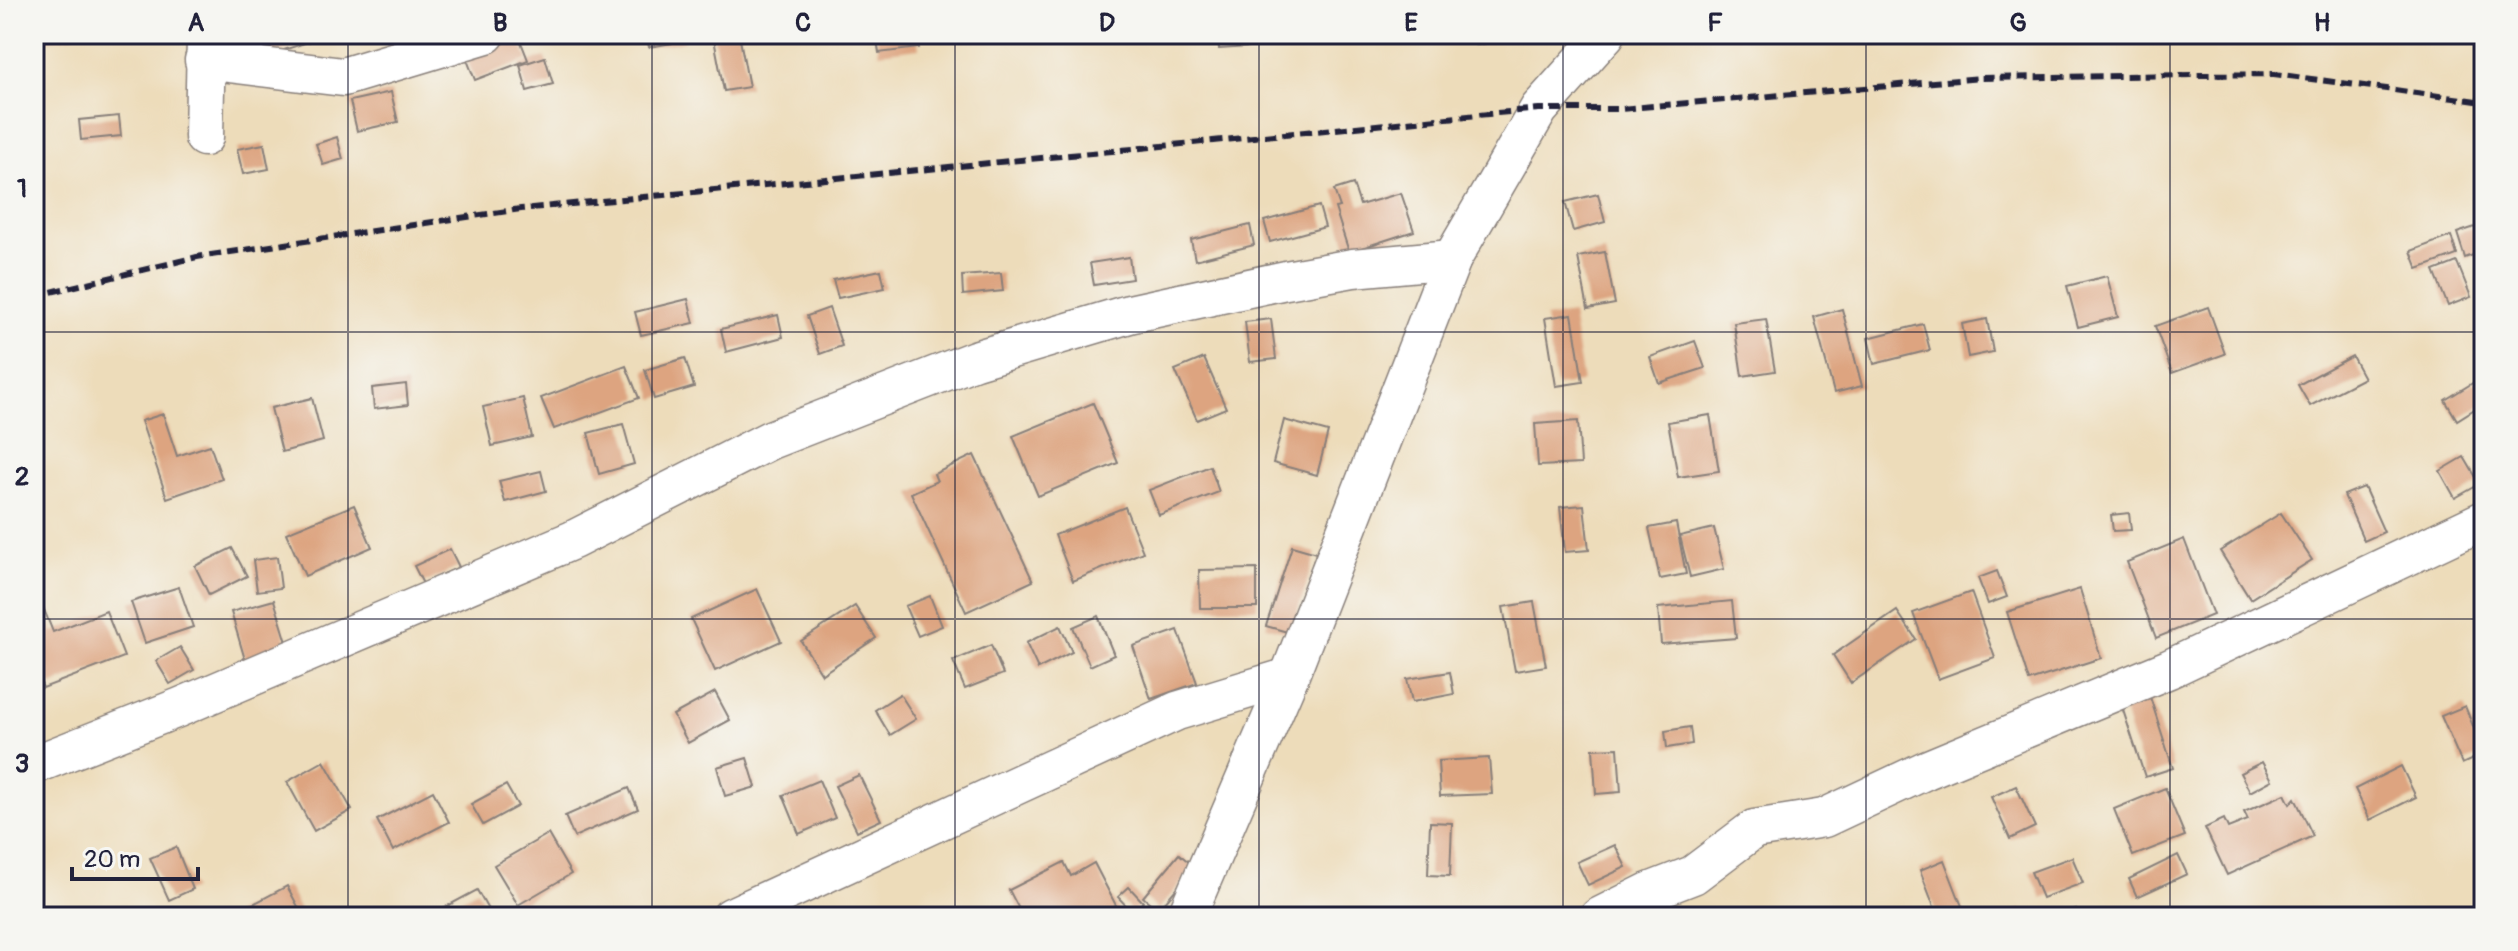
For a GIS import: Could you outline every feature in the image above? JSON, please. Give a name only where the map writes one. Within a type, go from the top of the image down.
[{"type":"street","points":[[204,137],[205,47],[343,77],[486,34]]},
{"type":"street","points":[[1186,917],[1289,677],[1452,259],[1539,109],[1606,34]]},
{"type":"street","points":[[34,765],[178,708],[573,540],[770,440],[975,360],[1129,314],[1286,280],[1353,268],[1452,259]]},
{"type":"street","points":[[1599,917],[1649,892],[1693,875],[1754,829],[1824,818],[1926,770],[2169,669],[2484,520]]},
{"type":"street","points":[[731,917],[1177,711],[1289,677]]},
{"type":"building","points":[[34,34],[74,34],[74,36],[34,42]]},
{"type":"building","points":[[249,34],[308,34],[311,41],[257,59]]},
{"type":"building","points":[[313,34],[329,34],[329,37],[314,40]]},
{"type":"building","points":[[646,34],[682,34],[684,41],[649,47]]},
{"type":"building","points":[[713,34],[739,34],[749,87],[724,91]]},
{"type":"building","points":[[876,34],[917,34],[919,48],[879,53]]},
{"type":"building","points":[[1218,34],[1263,34],[1264,46],[1219,49]]},
{"type":"building","points":[[1474,34],[1497,34],[1498,41],[1476,45]]},
{"type":"building","points":[[519,37],[528,60],[475,80],[466,57]]},
{"type":"building","points":[[545,57],[553,84],[527,91],[520,65]]},
{"type":"building","points":[[391,92],[398,122],[357,131],[350,101]]},
{"type":"building","points":[[119,116],[121,136],[81,140],[79,120]]},
{"type":"building","points":[[337,137],[343,159],[323,165],[316,144]]},
{"type":"building","points":[[264,144],[269,169],[243,174],[237,149]]},
{"type":"building","points":[[1353,184],[1360,205],[1401,193],[1414,231],[1349,252],[1335,208],[1340,207],[1334,190]]},
{"type":"building","points":[[1598,194],[1605,222],[1573,231],[1565,202]]},
{"type":"building","points":[[1319,206],[1325,227],[1270,242],[1264,221]]},
{"type":"building","points":[[1250,225],[1254,245],[1195,260],[1191,240]]},
{"type":"building","points":[[2481,225],[2484,251],[2465,258],[2457,233]]},
{"type":"building","points":[[2451,236],[2457,255],[2418,269],[2411,251]]},
{"type":"building","points":[[1605,252],[1615,304],[1588,309],[1578,257]]},
{"type":"building","points":[[1129,257],[1132,279],[1094,285],[1090,263]]},
{"type":"building","points":[[2457,262],[2471,297],[2448,306],[2434,271]]},
{"type":"building","points":[[881,270],[885,288],[838,298],[833,280]]},
{"type":"building","points":[[1001,273],[1003,291],[963,295],[962,276]]},
{"type":"building","points":[[2107,276],[2118,317],[2078,327],[2067,286]]},
{"type":"building","points":[[688,299],[694,323],[641,335],[635,312]]},
{"type":"building","points":[[2208,307],[2225,354],[2172,373],[2155,326]]},
{"type":"building","points":[[829,308],[842,346],[820,354],[807,316]]},
{"type":"building","points":[[1842,309],[1862,386],[1834,393],[1814,317]]},
{"type":"building","points":[[1572,314],[1583,382],[1556,386],[1545,318]]},
{"type":"building","points":[[778,315],[783,337],[726,352],[721,329]]},
{"type":"building","points":[[1271,319],[1276,359],[1250,362],[1245,322]]},
{"type":"building","points":[[1766,319],[1775,371],[1742,376],[1734,323]]},
{"type":"building","points":[[1987,319],[1993,352],[1968,357],[1962,324]]},
{"type":"building","points":[[1923,324],[1930,350],[1874,364],[1868,338]]},
{"type":"building","points":[[1695,341],[1705,368],[1659,383],[1650,357]]},
{"type":"building","points":[[2352,356],[2364,378],[2310,406],[2298,385]]},
{"type":"building","points":[[685,358],[694,387],[654,399],[645,370]]},
{"type":"building","points":[[1204,358],[1226,408],[1197,420],[1175,370]]},
{"type":"building","points":[[626,366],[639,398],[554,429],[541,398]]},
{"type":"building","points":[[2484,376],[2484,403],[2457,420],[2445,400]]},
{"type":"building","points":[[406,384],[408,405],[374,409],[372,388]]},
{"type":"building","points":[[312,398],[323,441],[282,452],[271,408]]},
{"type":"building","points":[[523,398],[532,437],[492,446],[483,407]]},
{"type":"building","points":[[1093,403],[1118,463],[1038,496],[1013,436]]},
{"type":"building","points":[[163,414],[177,456],[210,445],[222,479],[167,498],[141,421]]},
{"type":"building","points":[[1710,415],[1719,471],[1678,477],[1668,422]]},
{"type":"building","points":[[1284,420],[1328,432],[1317,475],[1273,463]]},
{"type":"building","points":[[1578,421],[1581,464],[1538,466],[1535,424]]},
{"type":"building","points":[[623,424],[634,464],[599,474],[588,433]]},
{"type":"building","points":[[974,455],[1033,581],[966,612],[911,493],[937,481],[934,474]]},
{"type":"building","points":[[2464,457],[2480,484],[2455,498],[2440,471]]},
{"type":"building","points":[[1210,466],[1219,492],[1159,515],[1149,490]]},
{"type":"building","points":[[541,471],[546,491],[505,502],[499,481]]},
{"type":"building","points":[[2364,487],[2384,532],[2364,541],[2344,495]]},
{"type":"building","points":[[354,505],[372,547],[305,576],[286,533]]},
{"type":"building","points":[[1584,505],[1589,550],[1565,552],[1560,507]]},
{"type":"building","points":[[1125,507],[1143,552],[1073,581],[1055,535]]},
{"type":"building","points":[[2129,513],[2131,530],[2113,531],[2111,515]]},
{"type":"building","points":[[2281,513],[2312,560],[2250,599],[2220,551]]},
{"type":"building","points":[[1676,523],[1686,574],[1660,579],[1649,528]]},
{"type":"building","points":[[1714,528],[1724,569],[1690,577],[1680,536]]},
{"type":"building","points":[[2184,539],[2213,615],[2156,638],[2127,562]]},
{"type":"building","points":[[1292,546],[1316,553],[1291,633],[1266,626]]},
{"type":"building","points":[[232,548],[247,576],[209,595],[195,566]]},
{"type":"building","points":[[450,549],[459,567],[423,584],[414,566]]},
{"type":"building","points":[[277,557],[281,588],[257,591],[253,560]]},
{"type":"building","points":[[1257,569],[1257,608],[1200,608],[1199,570]]},
{"type":"building","points":[[1997,571],[2007,597],[1988,604],[1978,578]]},
{"type":"building","points":[[179,587],[193,627],[145,643],[131,602]]},
{"type":"building","points":[[757,589],[781,641],[715,671],[691,619]]},
{"type":"building","points":[[2080,589],[2101,658],[2029,681],[2007,612]]},
{"type":"building","points":[[1971,592],[1995,658],[1938,679],[1913,613]]},
{"type":"building","points":[[930,596],[942,626],[918,636],[905,606]]},
{"type":"building","points":[[39,597],[53,632],[106,611],[124,657],[43,688],[34,665],[34,599]]},
{"type":"building","points":[[274,600],[290,652],[246,663],[231,612]]},
{"type":"building","points":[[1732,601],[1736,638],[1661,644],[1658,608]]},
{"type":"building","points":[[1534,602],[1546,666],[1515,671],[1503,607]]},
{"type":"building","points":[[855,606],[876,638],[822,674],[801,641]]},
{"type":"building","points":[[1897,611],[1916,639],[1851,683],[1833,655]]},
{"type":"building","points":[[1098,616],[1114,655],[1090,666],[1073,627]]},
{"type":"building","points":[[1060,626],[1072,652],[1038,669],[1026,643]]},
{"type":"building","points":[[1178,630],[1197,683],[1151,699],[1133,646]]},
{"type":"building","points":[[991,645],[1003,674],[965,689],[953,661]]},
{"type":"building","points":[[180,647],[194,670],[170,684],[156,661]]},
{"type":"building","points":[[1450,672],[1454,694],[1412,702],[1407,679]]},
{"type":"building","points":[[715,692],[730,720],[688,743],[673,715]]},
{"type":"building","points":[[900,694],[916,719],[890,735],[875,710]]},
{"type":"building","points":[[2150,697],[2173,768],[2145,777],[2122,707]]},
{"type":"building","points":[[2465,706],[2484,754],[2462,764],[2441,716]]},
{"type":"building","points":[[1690,727],[1692,744],[1667,748],[1665,731]]},
{"type":"building","points":[[1618,748],[1621,792],[1596,794],[1593,749]]},
{"type":"building","points":[[747,758],[756,787],[725,796],[717,767]]},
{"type":"building","points":[[1489,758],[1492,794],[1440,796],[1438,761]]},
{"type":"building","points":[[324,761],[352,810],[314,831],[287,782]]},
{"type":"building","points":[[2262,762],[2272,780],[2250,792],[2240,773]]},
{"type":"building","points":[[2401,766],[2416,797],[2370,820],[2355,789]]},
{"type":"building","points":[[859,775],[881,820],[857,831],[835,786]]},
{"type":"building","points":[[819,780],[835,818],[799,834],[783,795]]},
{"type":"building","points":[[506,785],[518,806],[483,825],[471,804]]},
{"type":"building","points":[[2016,786],[2035,827],[2010,839],[1991,797]]},
{"type":"building","points":[[629,788],[638,809],[574,837],[565,816]]},
{"type":"building","points":[[2165,788],[2185,836],[2133,856],[2114,809]]},
{"type":"building","points":[[433,791],[449,822],[393,851],[377,820]]},
{"type":"building","points":[[2285,794],[2290,804],[2295,798],[2313,836],[2227,875],[2205,828],[2224,819],[2228,828],[2248,820],[2244,812]]},
{"type":"building","points":[[1430,822],[1452,823],[1450,876],[1428,875]]},
{"type":"building","points":[[548,834],[571,874],[518,905],[494,865]]},
{"type":"building","points":[[1615,845],[1626,867],[1588,885],[1577,862]]},
{"type":"building","points":[[176,847],[193,889],[169,900],[150,858]]},
{"type":"building","points":[[1179,854],[1195,867],[1158,910],[1143,897]]},
{"type":"building","points":[[2178,855],[2187,874],[2137,897],[2129,879]]},
{"type":"building","points":[[2072,857],[2083,883],[2042,898],[2031,872]]},
{"type":"building","points":[[1944,860],[1965,914],[1959,917],[1938,917],[1920,870]]},
{"type":"building","points":[[1064,862],[1071,876],[1094,863],[1122,917],[1023,917],[1009,890]]},
{"type":"building","points":[[287,886],[302,914],[296,917],[229,917]]},
{"type":"building","points":[[1129,887],[1143,902],[1132,912],[1118,897]]},
{"type":"building","points":[[477,890],[492,917],[427,917]]},
{"type":"building","points":[[2022,909],[2025,917],[2002,917]]},
{"type":"building","points":[[2076,910],[2079,917],[2058,917]]},
{"type":"railway","points":[[34,296],[197,257],[521,209],[1539,109],[1619,109],[1981,78],[2274,74],[2484,102]]}]
